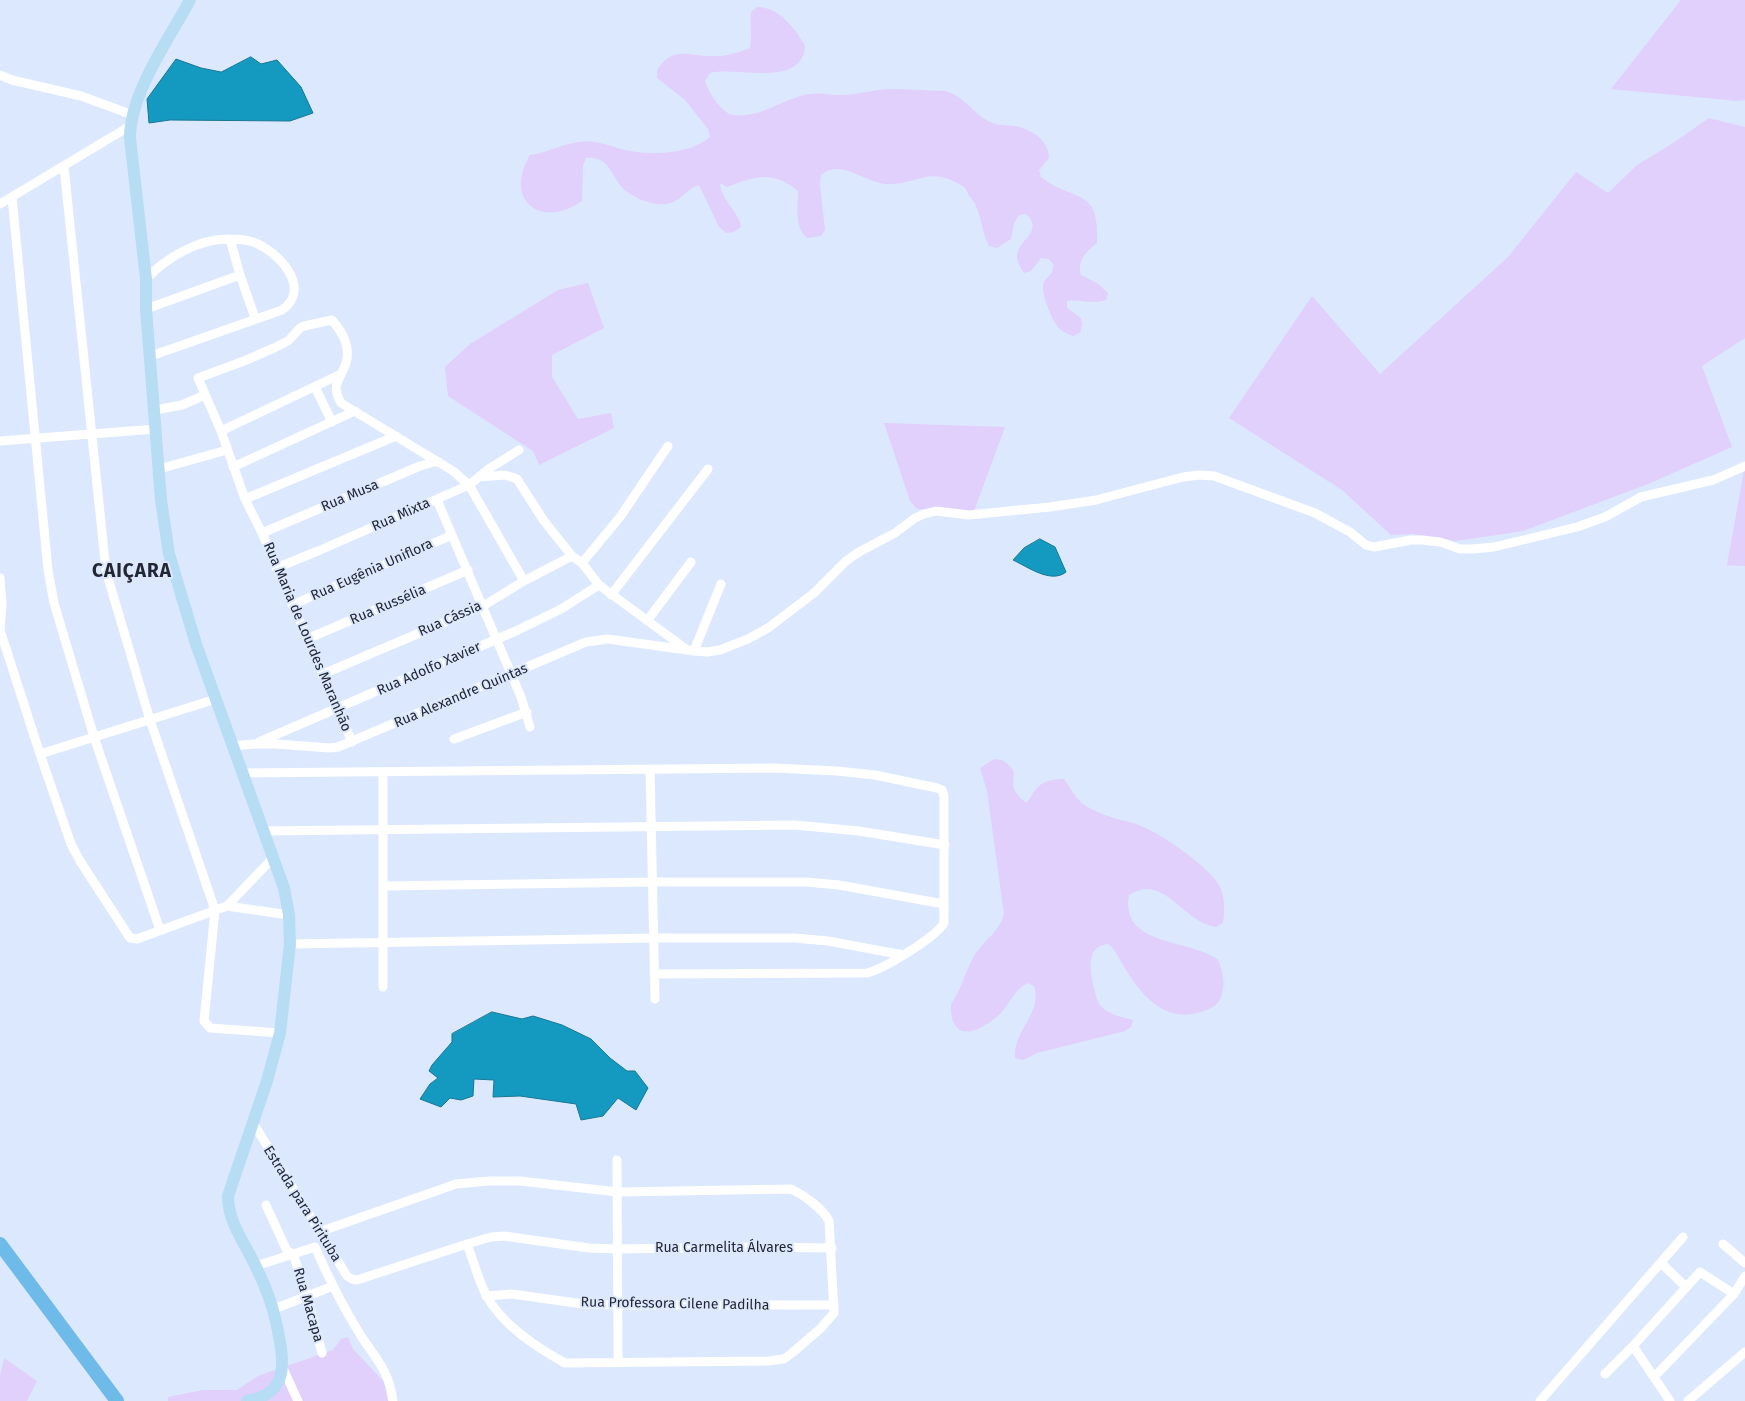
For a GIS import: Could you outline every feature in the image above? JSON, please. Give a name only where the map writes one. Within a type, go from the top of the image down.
[{"type":"main road","points":[[190,0],[138,98],[131,120],[130,138],[146,279],[146,309],[161,500],[169,554],[196,644],[284,888],[290,915],[290,944],[280,1033],[267,1081],[228,1196],[230,1215],[236,1230],[256,1266],[274,1309],[282,1366],[281,1378],[276,1388],[268,1394],[247,1401]]},
{"type":"main road","points":[[0,1244],[117,1401]]},
{"type":"street","points":[[0,75],[21,83],[81,96],[131,120],[64,167],[0,204]]},
{"type":"street","points":[[64,167],[106,571],[117,614],[150,720],[215,910],[204,1021],[210,1028],[280,1033]]},
{"type":"street","points":[[12,197],[48,570],[53,594],[94,737],[160,930]]},
{"type":"street","points":[[230,239],[255,318]]},
{"type":"street","points":[[146,279],[156,268],[176,255],[206,243],[230,239],[253,242],[267,250],[288,269],[295,283],[295,294],[289,305],[282,310],[151,356]]},
{"type":"street","points":[[146,309],[240,275]]},
{"type":"street","name":"Rua Maria de Lourdes Maranhão","points":[[339,375],[346,364],[347,346],[343,333],[332,320],[304,326],[288,341],[274,348],[198,378],[245,499],[262,533],[352,742]]},
{"type":"street","points":[[220,431],[339,375]]},
{"type":"street","points":[[339,375],[337,395],[341,403],[453,471],[468,485],[524,581]]},
{"type":"street","points":[[315,387],[332,422]]},
{"type":"street","points":[[155,410],[182,405],[205,396]]},
{"type":"street","points":[[233,467],[355,411]]},
{"type":"street","points":[[0,441],[156,429]]},
{"type":"street","points":[[245,499],[396,436]]},
{"type":"street","points":[[582,563],[620,517],[668,446]]},
{"type":"street","points":[[159,469],[227,450]]},
{"type":"street","name":"Rua Mixta","points":[[276,568],[318,552],[468,485],[490,468],[519,450]]},
{"type":"street","name":"Rua Musa","points":[[262,533],[420,466],[439,462]]},
{"type":"street","name":"Rua Alexandre Quintas","points":[[232,746],[254,744],[338,747],[512,675],[586,642],[598,640],[707,652],[720,650],[761,632],[814,593],[846,561],[859,552],[894,533],[915,518],[936,512],[969,515],[1050,507],[1096,500],[1183,477],[1214,476],[1268,494],[1315,513],[1350,532],[1366,545],[1374,547],[1411,540],[1422,540],[1440,542],[1460,549],[1473,549],[1494,547],[1577,527],[1605,517],[1641,497],[1712,480],[1745,466]]},
{"type":"street","points":[[611,595],[708,469]]},
{"type":"street","points":[[479,478],[505,475],[517,479],[544,521],[572,556],[582,563],[599,586],[691,651],[721,584]]},
{"type":"street","points":[[436,500],[512,675],[530,727]]},
{"type":"street","name":"Rua Eugênia Uniflora","points":[[292,605],[452,535]]},
{"type":"street","name":"Rua Cássia","points":[[323,674],[483,606],[524,581],[572,556]]},
{"type":"street","points":[[647,621],[691,562]]},
{"type":"street","name":"Rua Russélia","points":[[307,640],[468,570]]},
{"type":"street","points":[[0,578],[2,605],[0,630],[71,844],[130,938],[137,939],[227,906],[290,915]]},
{"type":"street","name":"Rua Adolfo Xavier","points":[[254,744],[497,639],[561,609],[599,586]]},
{"type":"street","points":[[40,754],[216,699]]},
{"type":"street","points":[[454,739],[526,712]]},
{"type":"street","points":[[241,773],[775,768],[875,775],[942,790],[944,796],[945,845],[944,923],[941,929],[903,955],[882,968],[868,973],[654,974]]},
{"type":"street","points":[[650,769],[654,999]]},
{"type":"street","points":[[383,772],[383,987]]},
{"type":"street","points":[[263,831],[794,825],[859,831],[945,845]]},
{"type":"street","points":[[227,906],[273,858]]},
{"type":"street","points":[[383,886],[806,882],[838,885],[944,904]]},
{"type":"street","points":[[290,944],[653,938],[795,938],[828,941],[903,955]]},
{"type":"street","name":"Estrada para Pirituba","points":[[252,1121],[347,1276],[352,1280],[358,1280]]},
{"type":"street","points":[[618,1160],[618,1362]]},
{"type":"street","points":[[320,1232],[456,1184],[520,1180],[596,1191],[618,1192],[791,1189],[800,1193],[826,1216],[831,1226],[834,1313],[825,1324],[784,1359],[768,1361],[565,1363],[547,1353],[506,1322],[486,1296],[467,1244]]},
{"type":"street","name":"Rua Macapa","points":[[266,1205],[287,1251],[293,1254],[308,1296],[322,1353]]},
{"type":"street","name":"Rua Carmelita Álvares","points":[[358,1280],[467,1244],[491,1237],[504,1236],[589,1248],[832,1248]]},
{"type":"street","points":[[1540,1401],[1683,1237]]},
{"type":"street","points":[[1723,1244],[1745,1263]]},
{"type":"street","name":"Estrada para Pirituba","points":[[293,1254],[315,1246],[333,1286],[362,1337],[382,1366],[391,1388],[393,1401]]},
{"type":"street","points":[[256,1266],[293,1254]]},
{"type":"street","points":[[1661,1263],[1686,1287]]},
{"type":"street","points":[[1605,1374],[1700,1272],[1734,1294]]},
{"type":"street","points":[[1654,1377],[1734,1294],[1745,1276]]},
{"type":"street","points":[[274,1309],[333,1286]]},
{"type":"street","name":"Rua Professora Cilene Padilha","points":[[486,1296],[512,1294],[583,1304],[618,1305],[834,1305]]},
{"type":"street","points":[[1633,1346],[1670,1401]]},
{"type":"street","points":[[1688,1401],[1745,1352]]},
{"type":"street","points":[[282,1366],[298,1401]]},
{"type":"shaded area","points":[[1681,0],[1745,0],[1745,100],[1738,101],[1611,89]]},
{"type":"shaded area","points":[[757,7],[772,11],[786,20],[805,46],[801,59],[793,67],[780,72],[710,73],[705,81],[712,96],[728,113],[733,115],[753,114],[809,94],[844,95],[893,89],[946,91],[959,97],[991,123],[1021,127],[1038,136],[1046,146],[1049,158],[1039,170],[1041,177],[1089,203],[1094,212],[1097,225],[1097,243],[1083,257],[1080,270],[1081,275],[1097,283],[1108,293],[1106,300],[1101,301],[1067,301],[1067,308],[1081,318],[1080,333],[1073,336],[1064,332],[1056,325],[1051,314],[1043,289],[1045,279],[1052,272],[1054,265],[1049,259],[1041,258],[1031,271],[1024,273],[1019,264],[1017,258],[1020,246],[1033,226],[1026,214],[1019,215],[1014,223],[1011,239],[997,248],[989,246],[976,205],[966,189],[952,180],[941,177],[924,177],[907,182],[886,184],[878,183],[845,170],[829,170],[821,175],[820,185],[825,230],[821,236],[807,238],[798,223],[798,191],[780,180],[764,177],[746,180],[727,187],[720,183],[723,195],[740,221],[741,227],[734,232],[726,233],[719,227],[699,185],[690,189],[671,203],[647,202],[624,189],[603,162],[593,158],[586,158],[583,165],[582,201],[567,209],[553,212],[540,211],[530,206],[524,197],[521,185],[523,171],[530,155],[586,141],[636,152],[674,152],[694,147],[710,137],[708,129],[685,100],[657,78],[657,70],[668,58],[674,55],[718,56],[750,48],[751,12]]},
{"type":"shaded area","points":[[1709,118],[1745,127],[1745,338],[1702,366],[1732,447],[1648,484],[1523,531],[1457,541],[1412,534],[1391,535],[1342,490],[1229,418],[1312,296],[1380,374],[1508,257],[1576,172],[1608,193],[1637,165]]},
{"type":"shaded area","points":[[588,283],[604,328],[552,355],[552,377],[578,419],[611,413],[614,428],[539,465],[533,451],[448,396],[445,367],[470,344],[558,290]]},
{"type":"shaded area","points":[[884,423],[1005,427],[974,511],[917,509],[910,501]]},
{"type":"shaded area","points":[[1745,465],[1745,566],[1727,565]]},
{"type":"shaded area","points":[[994,759],[1002,760],[1012,768],[1015,791],[1026,803],[1036,789],[1045,782],[1064,779],[1076,797],[1086,806],[1107,816],[1131,822],[1157,834],[1194,859],[1213,877],[1219,885],[1224,904],[1223,923],[1216,927],[1204,924],[1163,894],[1153,890],[1141,890],[1129,895],[1129,912],[1135,924],[1146,933],[1207,953],[1218,960],[1224,983],[1223,992],[1217,1004],[1204,1011],[1184,1015],[1162,1009],[1136,985],[1115,951],[1108,944],[1096,949],[1092,955],[1093,982],[1097,1000],[1104,1009],[1133,1020],[1131,1027],[1125,1031],[1037,1053],[1023,1060],[1015,1058],[1018,1039],[1035,1005],[1034,986],[1027,983],[1015,993],[1001,1013],[991,1022],[970,1031],[958,1029],[952,1019],[951,1004],[958,993],[973,958],[999,926],[1004,914],[987,791],[980,768]]},
{"type":"shaded area","points":[[348,1337],[353,1349],[384,1382],[388,1401],[168,1401],[168,1397],[203,1390],[237,1390],[258,1376],[333,1350],[341,1339]]},
{"type":"shaded area","points":[[4,1358],[37,1381],[27,1401],[0,1401],[0,1376]]},
{"type":"water","points":[[251,57],[261,64],[277,60],[301,87],[313,113],[290,121],[170,120],[149,123],[147,99],[176,59],[201,68],[221,72]]},
{"type":"water","points":[[1040,539],[1055,547],[1066,572],[1054,576],[1047,575],[1013,560],[1024,548]]},
{"type":"water","points":[[492,1012],[522,1019],[533,1016],[562,1025],[591,1039],[610,1058],[627,1071],[635,1071],[648,1088],[636,1110],[618,1098],[603,1116],[581,1120],[576,1104],[520,1096],[493,1097],[494,1080],[474,1079],[473,1096],[461,1100],[450,1098],[441,1107],[420,1099],[430,1084],[438,1078],[429,1071],[452,1042],[452,1034]]},
{"type":"district","name":"CAIÇARA","points":[[132,572]]}]
